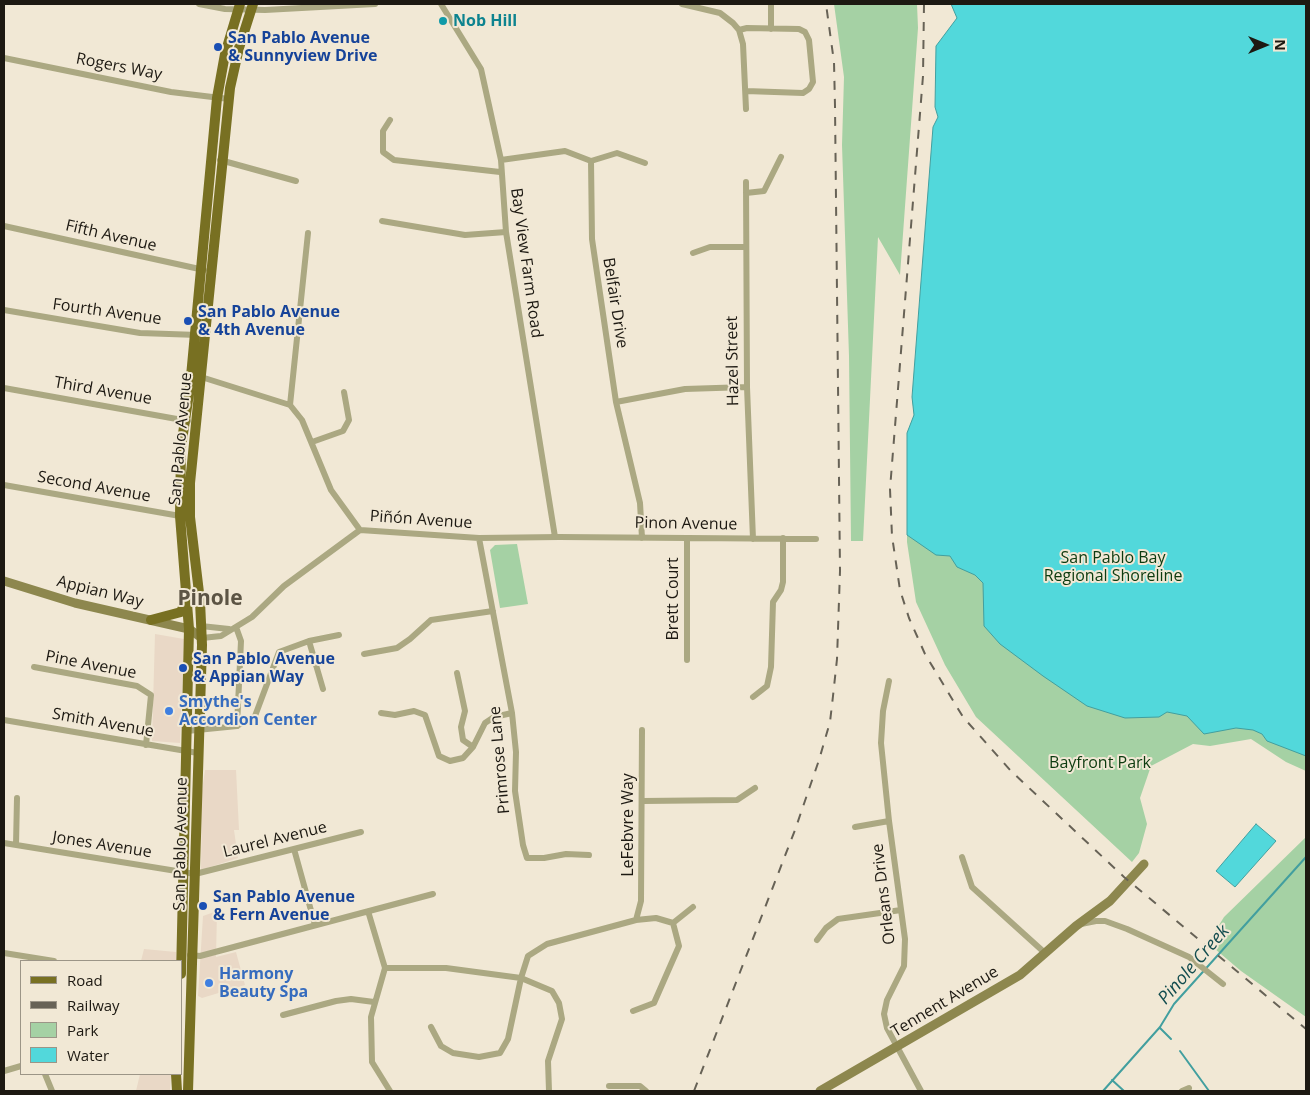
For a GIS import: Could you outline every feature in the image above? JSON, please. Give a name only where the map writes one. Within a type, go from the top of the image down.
[{"type":"main road","name":"San Pablo Avenue","points":[[182,960],[189,629],[188,595],[180,516],[181,448],[191,375],[217,98],[225,54],[239,7]]},
{"type":"main road","name":"San Pablo Avenue","points":[[188,1091],[194,956],[202,638],[190,517],[190,483],[229,100],[237,55],[252,7]]},
{"type":"main road","points":[[151,620],[181,612],[188,595]]},
{"type":"main road","points":[[176,1075],[177,1091]]},
{"type":"street","points":[[198,4],[239,7],[375,4]]},
{"type":"street","name":"Bay View Farm Road","points":[[441,4],[481,69],[501,160],[500,172],[506,232],[555,537]]},
{"type":"street","points":[[682,4],[720,13],[739,30],[743,44],[746,109]]},
{"type":"street","points":[[770,29],[771,4]]},
{"type":"street","points":[[739,30],[799,29],[805,32],[809,40],[813,82],[810,89],[802,93],[746,91]]},
{"type":"street","name":"Rogers Way","points":[[4,58],[170,92],[229,100]]},
{"type":"street","points":[[390,120],[383,131],[383,152],[394,160],[500,172]]},
{"type":"street","points":[[501,160],[565,151],[590,161],[617,152],[645,163]]},
{"type":"street","points":[[212,158],[296,181]]},
{"type":"street","points":[[746,194],[764,190],[781,158]]},
{"type":"street","name":"Belfair Drive","points":[[590,161],[592,239],[616,402],[640,504],[642,538]]},
{"type":"street","name":"Hazel Street","points":[[746,182],[747,387],[753,539]]},
{"type":"street","points":[[382,221],[465,235],[506,232]]},
{"type":"street","name":"Fifth Avenue","points":[[4,226],[213,271]]},
{"type":"street","points":[[290,405],[308,233]]},
{"type":"street","points":[[693,253],[710,247],[745,247]]},
{"type":"street","name":"Fourth Avenue","points":[[4,310],[140,333],[206,336]]},
{"type":"street","points":[[191,375],[202,376],[235,389],[290,405],[302,420],[331,490],[360,530]]},
{"type":"street","points":[[616,402],[685,389],[747,387]]},
{"type":"street","name":"Third Avenue","points":[[4,388],[197,422]]},
{"type":"street","points":[[312,442],[343,431],[349,420],[344,392]]},
{"type":"street","name":"Second Avenue","points":[[4,484],[180,516]]},
{"type":"street","name":"Piñón Avenue","points":[[202,638],[221,636],[252,617],[284,586],[360,530],[480,538],[555,537]]},
{"type":"street","name":"Pinon Avenue","points":[[555,537],[816,539]]},
{"type":"street","name":"Primrose Lane","points":[[480,538],[512,713],[516,752],[515,791],[527,858],[544,858],[566,854],[589,855]]},
{"type":"street","name":"Brett Court","points":[[687,538],[687,660]]},
{"type":"street","points":[[753,697],[767,686],[771,667],[773,602],[781,590],[783,582],[783,538]]},
{"type":"street","name":"Appian Way","points":[[4,581],[75,603],[189,629],[202,638]]},
{"type":"street","points":[[364,654],[396,648],[410,639],[431,620],[493,611]]},
{"type":"street","points":[[202,626],[232,628],[241,641],[237,726]]},
{"type":"street","name":"Appian Way","points":[[189,629],[202,626]]},
{"type":"street","points":[[187,730],[237,726],[255,716],[279,652],[309,641],[339,635]]},
{"type":"street","points":[[309,641],[323,689]]},
{"type":"street","name":"Pine Avenue","points":[[34,667],[137,686],[151,695],[146,745]]},
{"type":"street","points":[[457,674],[466,711],[461,726],[463,740],[473,747]]},
{"type":"street","name":"Orleans Drive","points":[[889,681],[881,743],[889,821],[905,939],[904,966],[887,1000],[884,1014],[887,1028],[899,1047],[921,1091]]},
{"type":"street","points":[[381,712],[395,716],[414,711],[425,715],[439,756],[450,762],[463,758],[473,747],[486,723],[494,717],[512,713]]},
{"type":"street","name":"Smith Avenue","points":[[4,720],[198,753]]},
{"type":"street","name":"LeFebvre Way","points":[[636,920],[641,901],[642,730]]},
{"type":"street","points":[[643,801],[737,800],[755,788]]},
{"type":"street","points":[[16,798],[16,845]]},
{"type":"street","points":[[855,826],[889,821]]},
{"type":"street","name":"Laurel Avenue","points":[[195,874],[361,832]]},
{"type":"street","name":"Jones Avenue","points":[[4,843],[195,874]]},
{"type":"street","points":[[294,850],[315,925]]},
{"type":"street","points":[[962,857],[972,887],[1045,953]]},
{"type":"street","name":"Tennent Avenue","points":[[825,1090],[1020,975],[1076,926],[1110,901],[1144,864]]},
{"type":"street","points":[[182,955],[200,956],[433,894]]},
{"type":"street","points":[[673,923],[693,906]]},
{"type":"street","points":[[817,940],[826,928],[838,919],[901,910]]},
{"type":"street","points":[[368,911],[385,968],[371,1018],[372,1062],[390,1091]]},
{"type":"street","points":[[431,1027],[441,1046],[453,1054],[480,1057],[500,1053],[508,1039],[521,978],[528,956],[547,944],[636,920],[656,918],[673,923]]},
{"type":"street","points":[[1076,926],[1096,921],[1105,921],[1189,956],[1223,984]]},
{"type":"street","points":[[633,1012],[654,1003],[679,946],[673,923]]},
{"type":"street","points":[[4,953],[48,960]]},
{"type":"street","points":[[385,968],[446,968],[521,978],[552,991],[559,1004],[562,1019],[548,1061],[549,1091]]},
{"type":"street","points":[[182,978],[192,979]]},
{"type":"street","points":[[283,1015],[336,1001],[351,999],[374,1002]]},
{"type":"street","points":[[4,1071],[20,1066]]},
{"type":"street","points":[[44,1075],[52,1091]]},
{"type":"street","points":[[609,1086],[640,1086],[646,1091]]},
{"type":"street","points":[[1182,1091],[1189,1088]]},
{"type":"shaded area","points":[[155,634],[184,639],[180,743],[152,741]]},
{"type":"shaded area","points":[[205,770],[236,770],[239,830],[234,830],[238,858],[201,870],[202,791]]},
{"type":"shaded area","points":[[217,911],[216,957],[236,952],[245,985],[202,998],[198,996],[203,916]]},
{"type":"shaded area","points":[[144,949],[176,952],[176,960],[141,960]]},
{"type":"shaded area","points":[[140,1075],[171,1075],[170,1091],[136,1091]]},
{"type":"green space","points":[[834,4],[917,4],[918,28],[900,275],[878,237],[863,541],[851,541],[849,356],[842,145],[844,77]]},
{"type":"green space","name":"San Pablo Bay Regional Shoreline","points":[[912,397],[1306,489],[1306,771],[1286,762],[1251,739],[1210,746],[1193,744],[1151,766],[1140,798],[1147,824],[1139,853],[1132,862],[976,717],[945,665],[916,602],[907,542],[907,433],[914,415]]},
{"type":"green space","points":[[517,544],[528,604],[500,608],[490,550],[495,545]]},
{"type":"green space","points":[[1306,837],[1306,1017],[1241,971],[1208,943],[1224,917]]},
{"type":"water","points":[[951,4],[1306,4],[1306,756],[1267,741],[1262,734],[1253,730],[1236,728],[1204,734],[1187,716],[1167,712],[1159,717],[1125,718],[1087,706],[1000,644],[984,626],[983,583],[975,575],[957,567],[950,556],[936,555],[907,535],[907,433],[914,415],[912,397],[933,127],[938,117],[935,107],[936,46],[957,18]]},
{"type":"water","points":[[1256,824],[1276,841],[1235,887],[1216,871]]},
{"type":"waterway","name":"Pinole Creek","points":[[1103,1091],[1160,1027],[1174,1004],[1306,857]]},
{"type":"waterway","points":[[1160,1028],[1171,1039]]},
{"type":"waterway","points":[[1180,1051],[1209,1091]]},
{"type":"waterway","points":[[1112,1080],[1124,1091]]},
{"type":"railway","points":[[694,1091],[795,830],[830,722],[837,659],[840,571],[834,62],[826,4]]},
{"type":"railway","points":[[924,4],[923,76],[890,489],[892,536],[900,590],[909,618],[925,654],[963,717],[1011,771],[1124,877],[1306,1029]]},
{"type":"place","name":"Nob Hill","points":[[443,21]]},
{"type":"place","name":"San Pablo Avenue & Sunnyview Drive","points":[[218,47]]},
{"type":"place","name":"San Pablo Avenue & 4th Avenue","points":[[188,321]]},
{"type":"place","name":"San Pablo Avenue & Appian Way","points":[[183,668]]},
{"type":"place","name":"Smythe's Accordion Center","points":[[169,711]]},
{"type":"place","name":"San Pablo Avenue & Fern Avenue","points":[[203,906]]},
{"type":"place","name":"Harmony Beauty Spa","points":[[209,983]]},
{"type":"district","name":"Pinole","points":[[210,599]]},
{"type":"park label","name":"Bayfront Park","points":[[1100,763]]}]
